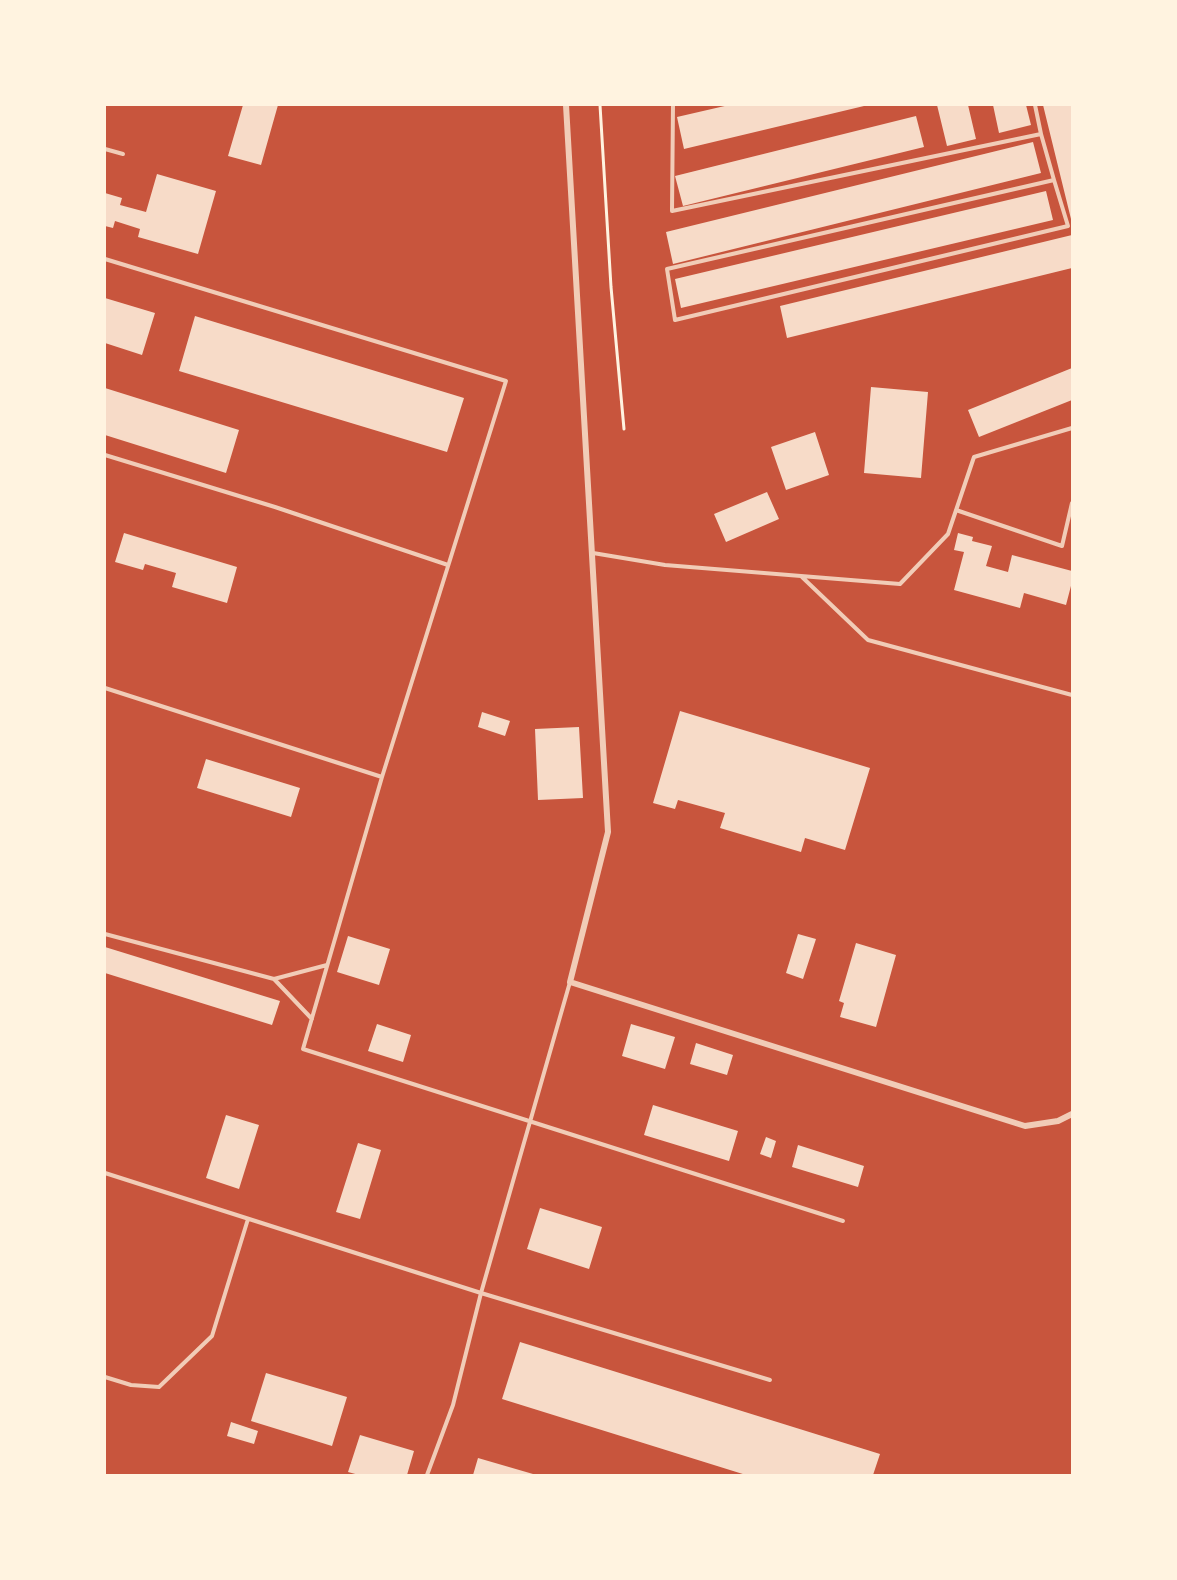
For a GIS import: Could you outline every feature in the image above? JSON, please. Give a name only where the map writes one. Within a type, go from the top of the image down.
[{"type":"street","points":[[566,105],[608,832],[570,982],[1025,1126],[1058,1121],[1072,1114]]},
{"type":"lane","points":[[673,105],[672,211],[1041,134]]},
{"type":"lane","points":[[1035,105],[1041,134],[1068,226],[675,320],[667,269],[1054,180]]},
{"type":"lane","points":[[105,149],[123,154]]},
{"type":"lane","points":[[105,260],[506,381],[382,777],[303,1049],[843,1221]]},
{"type":"lane","points":[[592,553],[665,565],[900,584],[948,534],[974,457],[1072,428]]},
{"type":"lane","points":[[105,454],[275,507],[448,565]]},
{"type":"lane","points":[[956,510],[1062,546],[1072,503]]},
{"type":"lane","points":[[802,576],[868,640],[1072,695]]},
{"type":"lane","points":[[105,688],[382,777]]},
{"type":"lane","points":[[105,934],[274,979],[327,965]]},
{"type":"lane","points":[[274,979],[313,1020]]},
{"type":"lane","points":[[427,1475],[453,1405],[481,1293],[570,982]]},
{"type":"lane","points":[[105,1173],[481,1293],[770,1380]]},
{"type":"lane","points":[[105,1377],[131,1385],[159,1387],[213,1336],[248,1219]]},
{"type":"path","points":[[600,105],[611,287],[624,429]]},
{"type":"building","points":[[243,105],[278,105],[261,165],[228,156]]},
{"type":"building","points":[[729,105],[864,106],[684,149],[677,117]]},
{"type":"building","points":[[937,105],[968,105],[976,139],[947,146]]},
{"type":"building","points":[[993,105],[1026,105],[1031,125],[999,133]]},
{"type":"building","points":[[1043,105],[1072,105],[1072,219],[1071,219]]},
{"type":"building","points":[[916,116],[924,147],[683,206],[675,176]]},
{"type":"building","points":[[1033,142],[1041,173],[673,264],[666,232]]},
{"type":"building","points":[[157,174],[216,191],[198,254],[138,237],[140,229],[115,221],[113,228],[105,226],[105,193],[122,198],[120,205],[146,212]]},
{"type":"building","points":[[1046,191],[1053,220],[681,308],[675,279]]},
{"type":"building","points":[[1072,235],[1072,268],[787,338],[780,306]]},
{"type":"building","points":[[105,298],[155,313],[142,355],[105,343]]},
{"type":"building","points":[[195,316],[464,398],[447,452],[179,371]]},
{"type":"building","points":[[1072,368],[1072,400],[979,437],[968,410]]},
{"type":"building","points":[[871,387],[928,392],[921,478],[864,473]]},
{"type":"building","points":[[105,388],[239,430],[226,473],[105,435]]},
{"type":"building","points":[[815,432],[829,475],[786,490],[771,447]]},
{"type":"building","points":[[767,492],[779,519],[726,542],[714,514]]},
{"type":"building","points":[[124,533],[237,567],[227,603],[172,587],[176,573],[145,564],[143,570],[115,562]]},
{"type":"building","points":[[958,533],[973,537],[972,541],[992,546],[986,566],[1008,572],[1012,555],[1072,571],[1072,582],[1066,605],[1024,593],[1020,608],[954,590],[964,552],[954,550]]},
{"type":"building","points":[[680,711],[870,768],[845,850],[805,838],[801,852],[720,828],[725,813],[678,800],[675,809],[653,803]]},
{"type":"building","points":[[482,712],[510,721],[505,736],[478,727]]},
{"type":"building","points":[[579,727],[583,798],[538,800],[535,729]]},
{"type":"building","points":[[206,759],[300,788],[291,817],[197,788]]},
{"type":"building","points":[[798,934],[816,939],[803,979],[786,973]]},
{"type":"building","points":[[348,936],[390,949],[379,985],[337,972]]},
{"type":"building","points":[[856,943],[896,955],[876,1027],[840,1017],[844,1003],[839,1001]]},
{"type":"building","points":[[105,947],[280,1001],[272,1025],[105,973]]},
{"type":"building","points":[[377,1024],[411,1035],[403,1062],[368,1051]]},
{"type":"building","points":[[631,1024],[675,1037],[665,1069],[622,1056]]},
{"type":"building","points":[[696,1043],[733,1055],[727,1075],[690,1064]]},
{"type":"building","points":[[653,1105],[738,1131],[729,1161],[644,1135]]},
{"type":"building","points":[[226,1115],[259,1125],[239,1189],[206,1178]]},
{"type":"building","points":[[766,1137],[776,1141],[771,1158],[760,1154]]},
{"type":"building","points":[[358,1143],[381,1150],[360,1219],[336,1212]]},
{"type":"building","points":[[798,1145],[864,1166],[858,1187],[792,1167]]},
{"type":"building","points":[[540,1208],[602,1227],[589,1269],[527,1249]]},
{"type":"building","points":[[520,1342],[880,1454],[873,1475],[746,1475],[502,1399]]},
{"type":"building","points":[[266,1373],[347,1397],[332,1446],[251,1421]]},
{"type":"building","points":[[231,1422],[258,1431],[254,1444],[227,1436]]},
{"type":"building","points":[[360,1435],[414,1451],[407,1475],[359,1475],[348,1472]]},
{"type":"building","points":[[478,1458],[533,1474],[533,1475],[473,1475]]}]
